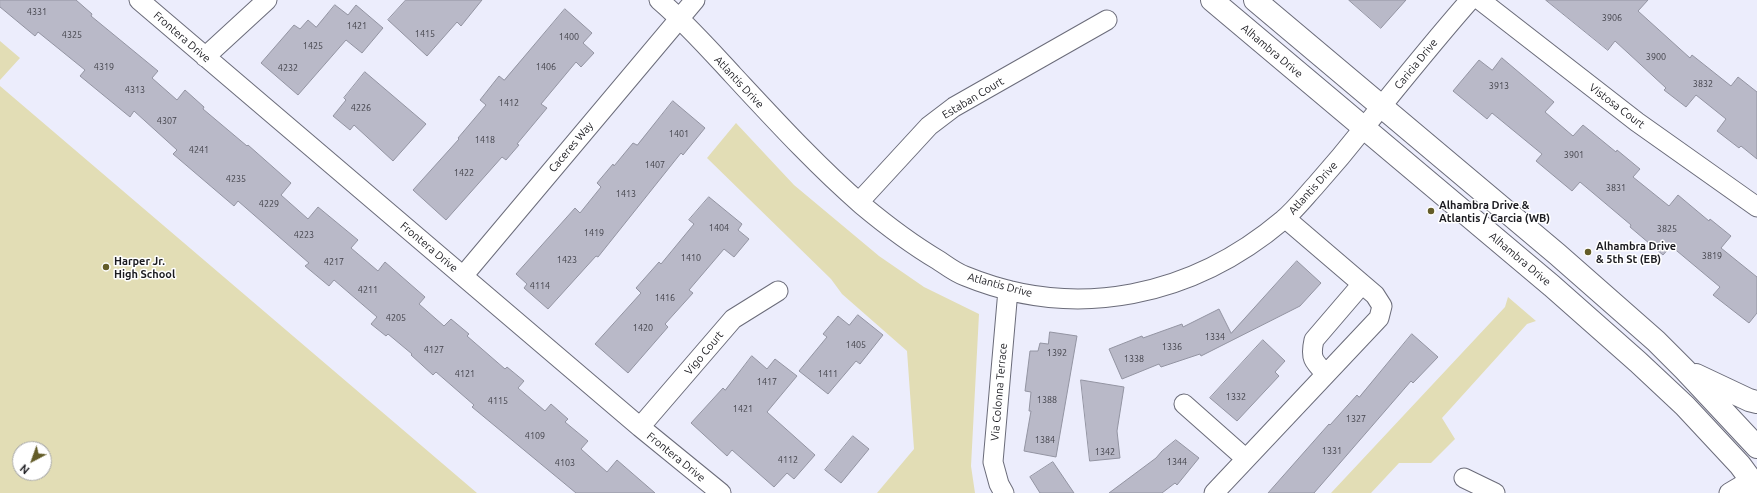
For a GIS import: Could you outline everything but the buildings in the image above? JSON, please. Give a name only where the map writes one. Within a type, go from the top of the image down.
[{"type":"main road","name":"Alhambra Drive","points":[[1212,0],[1552,286],[1638,362],[1685,406],[1755,481]]},
{"type":"main road","points":[[1255,0],[1572,267],[1656,341],[1757,447]]},
{"type":"main road","points":[[1685,370],[1748,400],[1757,402]]},
{"type":"street","name":"Frontera Drive","points":[[139,0],[640,427],[721,493]]},
{"type":"street","points":[[205,57],[267,0]]},
{"type":"street","name":"Atlantis Drive","points":[[659,0],[679,17],[763,108],[859,202],[896,233],[964,276],[1008,290],[1046,297],[1086,300],[1124,296],[1160,288],[1187,279],[1218,265],[1253,243],[1285,218],[1364,129]]},
{"type":"street","name":"Caceres Way","points":[[463,276],[679,17],[695,0]]},
{"type":"street","name":"Caricia Drive","points":[[1364,129],[1470,0]]},
{"type":"street","name":"Vistosa Court","points":[[1480,0],[1636,122],[1757,207]]},
{"type":"street","name":"Estaban Court","points":[[859,202],[929,126],[954,107],[1107,20]]},
{"type":"street","points":[[1214,493],[1379,318],[1382,306],[1375,295],[1285,218]]},
{"type":"street","points":[[1326,374],[1313,361],[1312,350],[1314,340],[1362,284]]},
{"type":"street","name":"Via Colonna Terrace","points":[[1004,493],[999,484],[993,462],[1008,290]]},
{"type":"street","name":"Vigo Court","points":[[640,427],[733,319],[778,291]]},
{"type":"street","points":[[1184,404],[1246,458]]},
{"type":"street","points":[[1464,478],[1495,493]]},
{"type":"street","points":[[1729,493],[1755,481]]},
{"type":"shaded area","points":[[0,41],[20,58],[0,80]]},
{"type":"shaded area","name":"Harper Jr. High School","points":[[0,86],[477,493],[0,493]]},
{"type":"shaded area","points":[[736,123],[794,185],[879,256],[924,287],[979,314],[971,466],[975,493],[877,493],[914,449],[907,351],[842,294],[831,279],[707,158]]},
{"type":"shaded area","points":[[1508,297],[1536,321],[1527,324],[1442,418],[1455,439],[1431,463],[1399,463],[1371,493],[1331,493],[1505,307]]},
{"type":"place","name":"Alhambra Drive & Atlantis / Carcia (WB)","points":[[1431,211]]},
{"type":"place","name":"Alhambra Drive & 5th St (EB)","points":[[1588,252]]},
{"type":"place","name":"Harper Jr. High School","points":[[106,267]]}]
